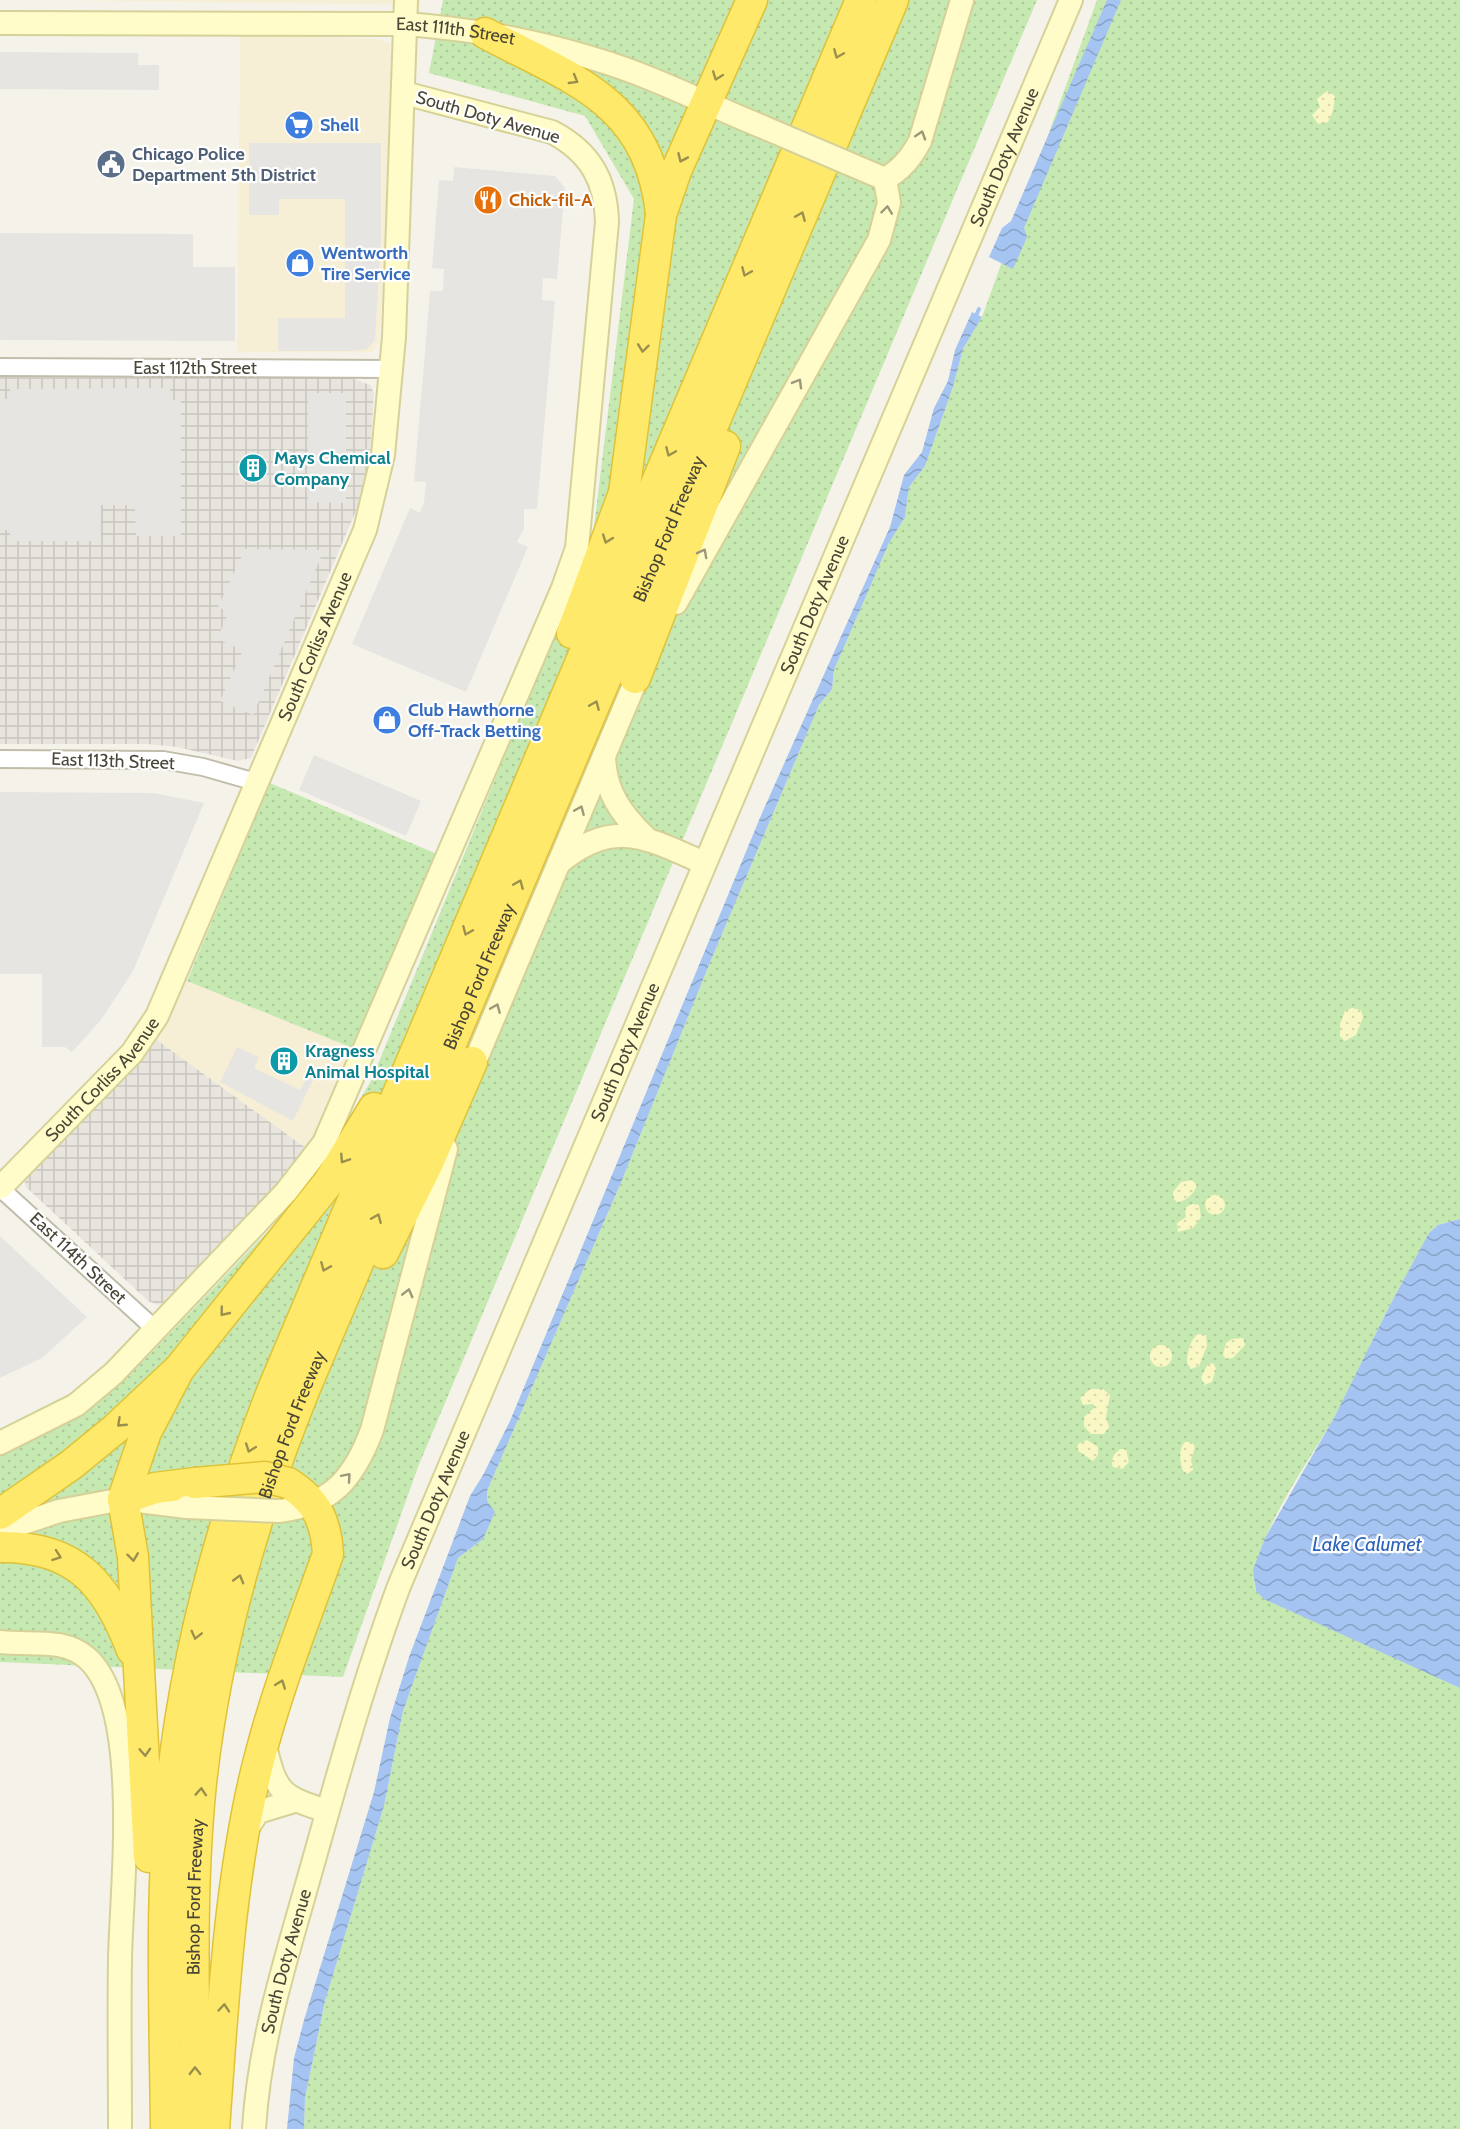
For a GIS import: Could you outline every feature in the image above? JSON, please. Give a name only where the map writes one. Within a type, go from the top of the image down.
[{"type":"highway","points":[[522,800],[537,728],[624,493],[661,215],[676,171],[752,0]]},
{"type":"highway","name":"Bishop Ford Freeway","points":[[166,2129],[166,1864],[176,1746],[193,1648],[234,1493],[273,1389],[861,0]]},
{"type":"highway","name":"Bishop Ford Freeway","points":[[195,2129],[194,1934],[201,1784],[210,1720],[230,1613],[263,1495],[305,1388],[894,0]]},
{"type":"highway","points":[[485,33],[579,83],[603,99],[629,123],[649,159],[659,194],[661,215]]},
{"type":"highway","points":[[635,678],[769,334],[782,261]]},
{"type":"highway","points":[[0,1514],[71,1465],[115,1429],[179,1369],[328,1183],[361,1132],[385,1086],[421,1040]]},
{"type":"highway","points":[[305,1388],[352,1316],[427,1165],[472,1062]]},
{"type":"highway","points":[[165,2005],[151,1922],[141,1673],[133,1557],[123,1499],[146,1432],[179,1369]]},
{"type":"highway","points":[[123,1499],[155,1488],[191,1495],[265,1477],[283,1497],[303,1492],[313,1504],[327,1529],[328,1554],[276,1698],[264,1740],[243,1835],[224,1997],[214,2129]]},
{"type":"highway","points":[[0,1547],[50,1553],[65,1558],[83,1571],[98,1586],[119,1620],[141,1673]]},
{"type":"street","points":[[406,0],[406,24]]},
{"type":"street","points":[[313,1504],[334,1491],[361,1460],[372,1430],[439,1174],[472,1062],[635,678],[744,477],[879,240],[889,203],[885,179],[899,171],[912,157],[920,141],[962,0]]},
{"type":"street","name":"South Doty Avenue","points":[[254,2129],[263,2059],[275,1997],[327,1811],[375,1652],[399,1586],[1071,0]]},
{"type":"street","name":"East 111th Street","points":[[0,23],[406,24],[485,33],[547,45],[600,60],[660,83],[706,105],[885,179]]},
{"type":"street","name":"South Corliss Avenue","points":[[1,1187],[132,1053],[157,1016],[259,783],[365,530],[383,455],[390,369],[406,24]]},
{"type":"street","name":"South Doty Avenue","points":[[0,1443],[76,1405],[114,1373],[286,1192],[324,1143],[558,599],[577,548],[607,222],[603,185],[585,155],[570,141],[552,132],[404,93]]},
{"type":"street","name":"East 112th Street","points":[[0,367],[390,369]]},
{"type":"street","points":[[604,754],[604,772],[613,798],[645,837]]},
{"type":"street","name":"East 113th Street","points":[[0,759],[163,760],[203,767],[259,783]]},
{"type":"street","points":[[558,864],[571,853],[597,840],[625,835],[645,837],[704,863]]},
{"type":"street","name":"East 114th Street","points":[[1,1187],[156,1330]]},
{"type":"street","points":[[0,1531],[59,1511],[123,1499]]},
{"type":"street","points":[[0,1642],[54,1644],[78,1651],[98,1671],[114,1712],[124,1770],[120,1963],[120,2129]]},
{"type":"street","points":[[264,1740],[270,1765],[280,1788],[294,1801],[327,1811]]},
{"type":"street","points":[[243,1835],[258,1812],[294,1801]]},
{"type":"shaded area","points":[[57,0],[421,0],[420,5]]},
{"type":"shaded area","points":[[443,0],[1037,0],[418,1467],[343,1677],[0,1662],[0,1453],[125,1380],[301,1197],[371,1081],[592,543],[634,199],[585,116],[429,73]]},
{"type":"shaded area","points":[[1097,0],[1460,0],[1460,1219],[1438,1225],[1429,1233],[1342,1402],[1283,1502],[1260,1552],[1255,1573],[1256,1591],[1460,1688],[1460,2129],[304,2129],[305,2098],[325,2001],[384,1806],[403,1711],[458,1558],[483,1539],[487,1491],[620,1185],[711,960],[819,705],[832,689],[834,670],[889,543],[905,517],[909,487],[925,466],[953,387],[963,349],[982,317]]},
{"type":"shaded area","points":[[240,34],[377,39],[391,44],[386,239],[379,343],[372,352],[237,352]]},
{"type":"shaded area","points":[[0,52],[138,53],[138,65],[159,65],[159,90],[0,89]]},
{"type":"shaded area","points":[[249,143],[381,143],[381,240],[375,340],[367,349],[278,351],[278,318],[345,318],[345,199],[279,199],[279,215],[249,215]]},
{"type":"shaded area","points":[[454,167],[555,176],[565,188],[557,279],[543,278],[542,300],[555,301],[537,509],[524,509],[524,528],[517,542],[528,547],[466,692],[352,644],[410,508],[420,513],[424,502],[426,482],[414,481],[430,291],[443,291],[444,269],[432,268],[439,180],[453,181]]},
{"type":"shaded area","points":[[0,233],[193,234],[193,267],[235,267],[235,341],[0,340]]},
{"type":"shaded area","points":[[0,377],[352,378],[370,385],[374,393],[370,455],[358,506],[251,758],[238,761],[177,747],[147,744],[0,744]]},
{"type":"shaded area","points":[[170,388],[170,400],[181,400],[181,536],[136,536],[135,505],[101,505],[101,541],[10,541],[10,530],[0,530],[0,399],[10,399],[10,389]]},
{"type":"shaded area","points":[[308,393],[346,393],[346,503],[308,502]]},
{"type":"shaded area","points":[[245,549],[324,550],[253,715],[220,701],[243,650],[217,639],[229,612],[218,607]]},
{"type":"shaded area","points":[[314,755],[421,801],[406,836],[299,790]]},
{"type":"shaded area","points":[[270,783],[437,854],[355,1049],[187,981]]},
{"type":"shaded area","points":[[0,792],[153,793],[204,803],[133,971],[101,1020],[72,1052],[65,1047],[42,1047],[42,974],[0,974]]},
{"type":"shaded area","points":[[187,981],[355,1049],[310,1151],[154,1038]]},
{"type":"shaded area","points":[[154,1038],[310,1151],[169,1300],[158,1305],[148,1301],[26,1187],[24,1179],[100,1100]]},
{"type":"shaded area","points":[[237,1047],[259,1057],[254,1068],[300,1090],[308,1075],[314,1078],[293,1121],[220,1082]]},
{"type":"shaded area","points":[[0,1236],[87,1317],[42,1358],[0,1378]]},
{"type":"sand","points":[[1327,91],[1335,96],[1333,111],[1328,122],[1318,124],[1312,115],[1320,107],[1317,99]]},
{"type":"sand","points":[[1352,1008],[1361,1010],[1363,1017],[1356,1035],[1345,1041],[1340,1036],[1340,1024],[1345,1011]]},
{"type":"sand","points":[[1192,1180],[1197,1185],[1194,1191],[1186,1199],[1177,1202],[1173,1198],[1173,1192],[1181,1182]]},
{"type":"sand","points":[[1215,1195],[1222,1198],[1225,1205],[1222,1212],[1215,1215],[1208,1212],[1205,1205],[1208,1198]]},
{"type":"sand","points":[[1192,1204],[1199,1205],[1201,1217],[1193,1228],[1178,1232],[1177,1223],[1186,1217],[1185,1208]]},
{"type":"sand","points":[[1198,1334],[1206,1335],[1207,1346],[1199,1366],[1191,1369],[1187,1363],[1188,1351]]},
{"type":"sand","points":[[1243,1338],[1245,1345],[1233,1358],[1226,1359],[1223,1355],[1226,1343],[1232,1339]]},
{"type":"sand","points":[[1161,1345],[1169,1348],[1172,1356],[1169,1364],[1161,1367],[1153,1364],[1150,1356],[1153,1348]]},
{"type":"sand","points":[[1213,1363],[1216,1369],[1212,1382],[1204,1385],[1201,1377],[1208,1364]]},
{"type":"sand","points":[[1090,1389],[1103,1389],[1110,1395],[1106,1417],[1109,1427],[1104,1434],[1091,1434],[1084,1426],[1084,1417],[1095,1407],[1093,1404],[1083,1405],[1080,1398]]},
{"type":"sand","points":[[1087,1440],[1098,1447],[1098,1455],[1093,1461],[1077,1450],[1078,1444]]},
{"type":"sand","points":[[1185,1442],[1192,1442],[1195,1447],[1191,1460],[1193,1470],[1187,1474],[1183,1471],[1180,1460],[1181,1448]]},
{"type":"sand","points":[[1120,1449],[1126,1449],[1129,1462],[1122,1469],[1113,1467],[1112,1464],[1113,1457]]},
{"type":"water","points":[[1107,0],[1121,0],[1024,228],[1027,237],[1013,269],[989,257],[1002,228],[1011,221]]},
{"type":"water","points":[[972,312],[982,317],[963,349],[953,387],[925,466],[909,487],[905,517],[889,543],[834,670],[832,689],[819,705],[711,960],[620,1185],[487,1491],[487,1501],[495,1512],[483,1539],[458,1558],[403,1711],[384,1806],[325,2001],[305,2098],[304,2129],[287,2129],[294,2058],[374,1792],[390,1718],[409,1657],[470,1496],[510,1421],[762,813],[890,527],[904,475],[922,452],[934,408],[948,381],[955,350]]},
{"type":"water","name":"Lake Calumet","points":[[1460,1219],[1460,1688],[1264,1599],[1256,1591],[1253,1570],[1265,1538],[1335,1416],[1429,1233],[1438,1225]]},
{"type":"waterway","points":[[975,318],[979,309]]},
{"type":"place","name":"Shell","points":[[299,125]]},
{"type":"place","name":"Chicago Police Department 5th District","points":[[111,164]]},
{"type":"place","name":"Chick-fil-A","points":[[488,200]]},
{"type":"place","name":"Wentworth Tire Service","points":[[300,263]]},
{"type":"place","name":"Mays Chemical Company","points":[[253,468]]},
{"type":"place","name":"Club Hawthorne Off-Track Betting","points":[[387,720]]},
{"type":"place","name":"Kragness Animal Hospital","points":[[284,1061]]}]
